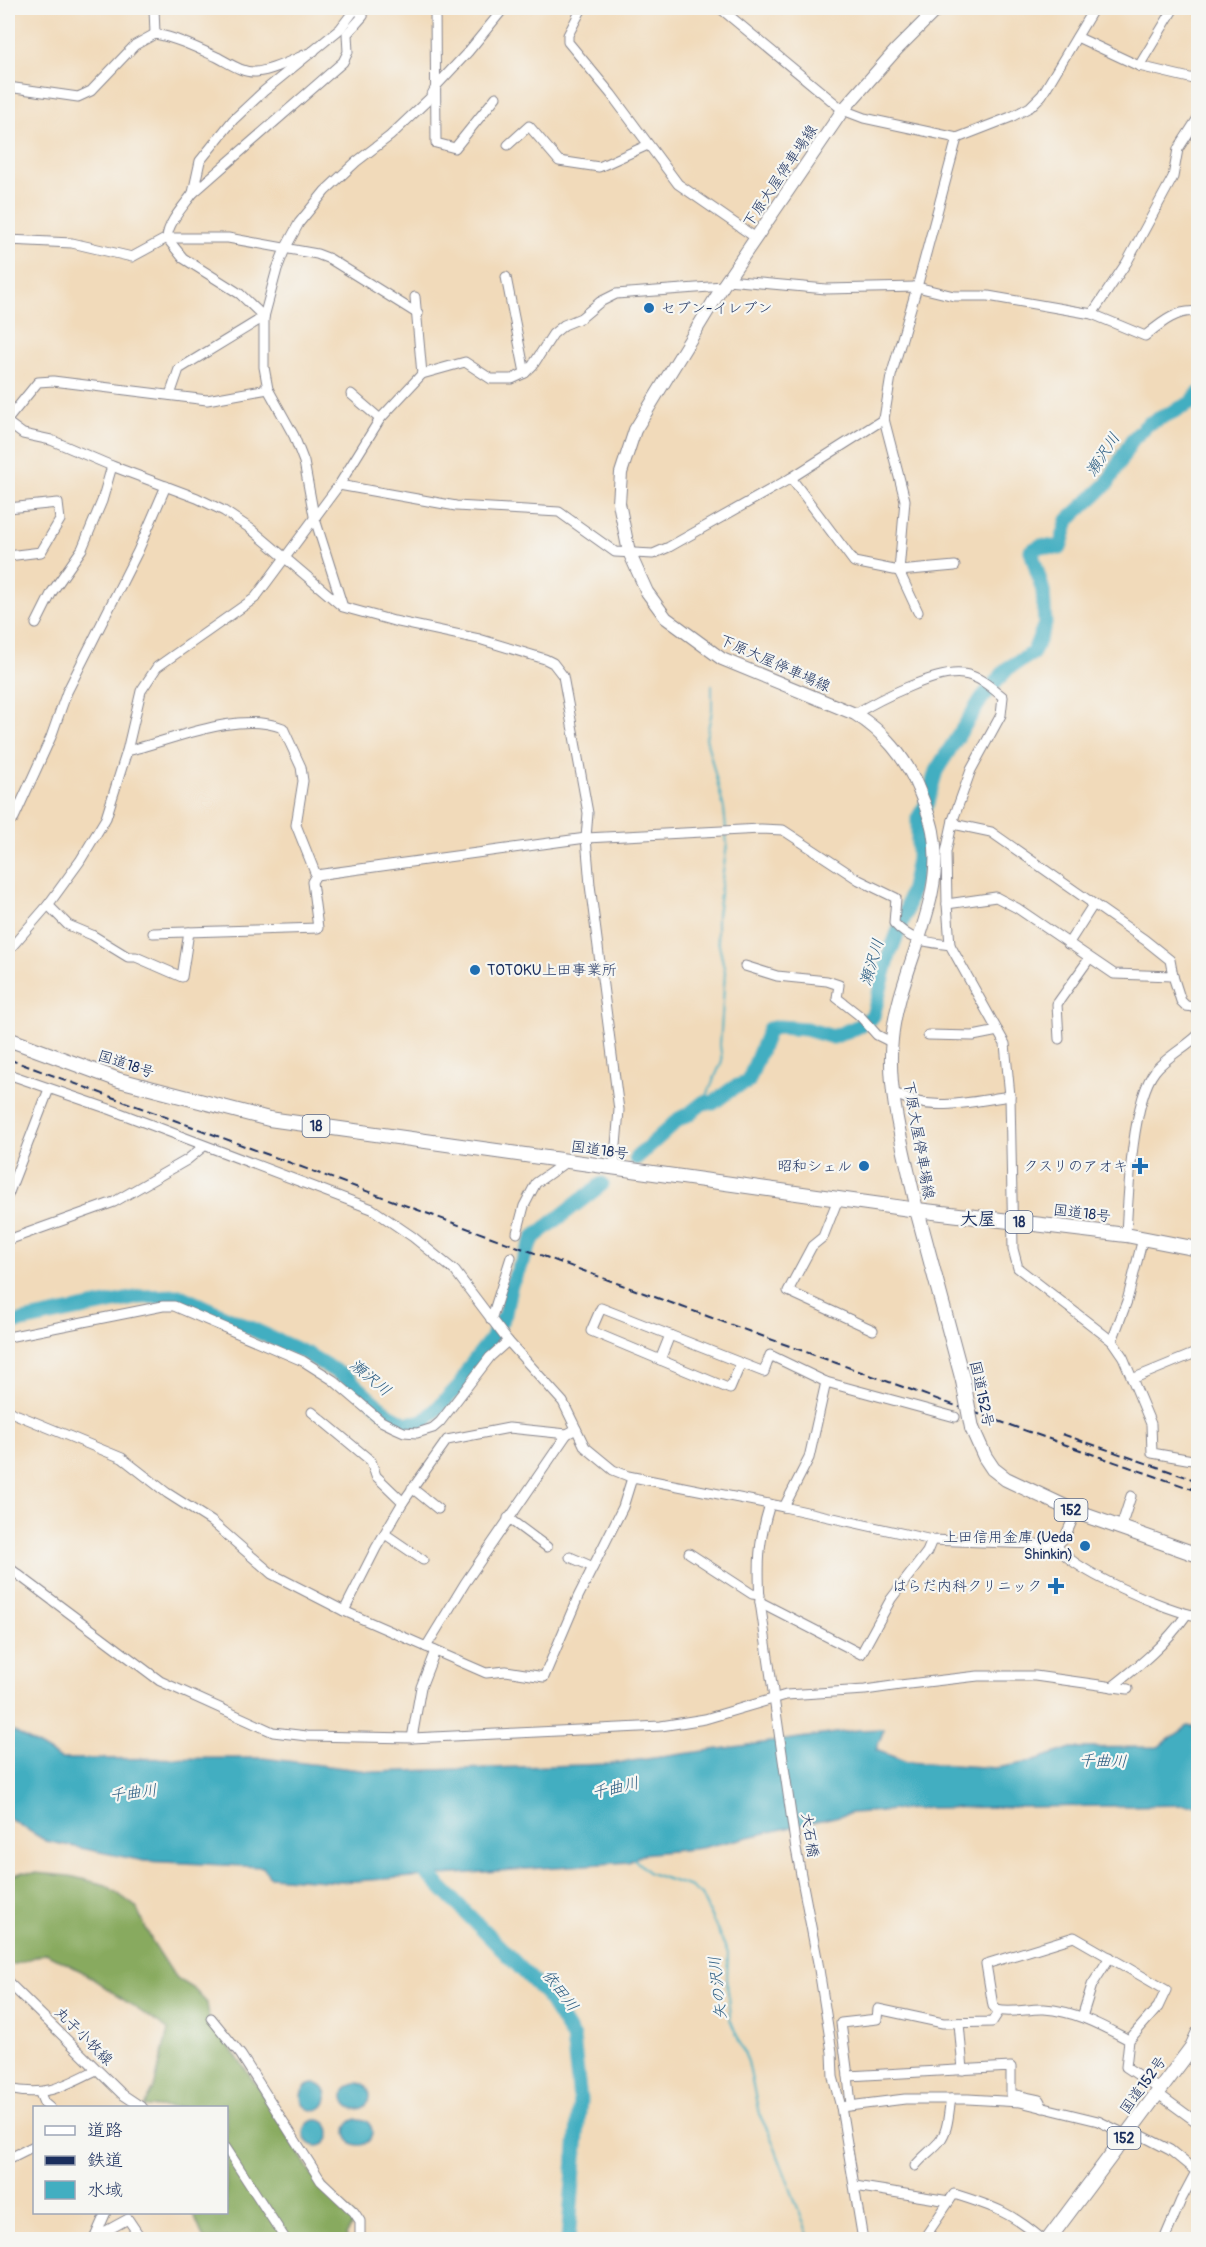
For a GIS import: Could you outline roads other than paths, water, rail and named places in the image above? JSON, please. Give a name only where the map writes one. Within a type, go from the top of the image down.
[{"type":"highway","name":"国道18号","points":[[8,1039],[119,1080],[248,1114],[566,1162],[917,1210],[1126,1235],[1198,1250]]},
{"type":"highway","name":"国道152号","points":[[917,1210],[963,1381],[972,1428],[985,1457],[1000,1474],[1034,1494],[1076,1512],[1198,1555]]},
{"type":"highway","name":"国道152号","points":[[1046,2240],[1196,2044]]},
{"type":"main road","name":"下原大屋停車場線","points":[[917,1210],[894,1094],[891,1042],[901,990],[919,941],[936,860],[929,816],[915,780],[906,761],[866,720],[722,659],[666,618],[636,572],[629,552],[619,503],[621,474],[635,430],[725,283],[843,110],[896,50],[938,8]]},
{"type":"street","points":[[153,8],[155,34]]},
{"type":"street","points":[[193,193],[200,161],[233,120],[264,91],[340,29],[356,8],[363,16],[347,34],[348,52],[343,62],[193,193],[166,234],[183,258],[240,294],[264,318]]},
{"type":"street","points":[[435,8],[436,143],[455,148],[496,97]]},
{"type":"street","points":[[343,607],[314,516],[304,462],[294,436],[268,390],[264,367],[264,318],[277,269],[300,223],[325,191],[356,162],[390,136],[429,98],[436,85],[468,52],[504,8]]},
{"type":"street","points":[[582,8],[568,35],[568,42],[611,94],[678,184],[756,238]]},
{"type":"street","points":[[720,8],[843,110],[864,118],[957,138],[1030,107],[1042,95],[1094,8]]},
{"type":"street","points":[[1139,66],[1174,8]]},
{"type":"street","points":[[8,87],[78,97],[91,91],[135,45],[155,34],[195,47],[240,69],[257,72],[314,51]]},
{"type":"street","points":[[1077,37],[1139,66],[1198,80]]},
{"type":"street","points":[[1092,314],[1127,262],[1173,177],[1178,149],[1198,118]]},
{"type":"street","points":[[508,145],[529,126],[559,161],[599,167],[648,145]]},
{"type":"street","points":[[918,612],[899,571],[905,500],[884,419],[891,376],[957,138]]},
{"type":"street","points":[[8,240],[72,243],[132,257],[167,238],[228,238],[317,254],[330,259],[418,314]]},
{"type":"street","points":[[506,277],[525,373]]},
{"type":"street","points":[[8,951],[48,905],[80,861],[106,818],[127,750],[141,691],[157,667],[255,598],[283,557],[339,485],[380,419],[423,374],[465,362],[491,378],[512,379],[525,373],[533,365],[553,334],[564,325],[581,318],[600,302],[616,294],[725,283],[826,290],[917,287],[954,296],[988,296],[1092,314],[1145,336],[1169,317],[1190,311],[1198,312]]},
{"type":"street","points":[[415,297],[423,374]]},
{"type":"street","points":[[170,395],[179,369],[264,318]]},
{"type":"street","points":[[268,390],[207,400],[53,381],[38,382],[8,423],[23,434],[51,440],[224,511],[251,529],[343,607],[394,621],[479,639],[553,663],[563,676],[588,813],[586,838],[619,1110],[614,1168]]},
{"type":"street","points":[[351,394],[380,419]]},
{"type":"street","points":[[339,485],[456,506],[559,512],[615,552],[653,554],[791,478],[884,419]]},
{"type":"street","points":[[36,624],[52,592],[82,549],[102,501],[112,466]]},
{"type":"street","points":[[791,478],[854,562],[899,571],[955,566]]},
{"type":"street","points":[[8,816],[14,818],[51,737],[67,692],[138,550],[166,486]]},
{"type":"street","points":[[8,508],[58,503],[60,520],[40,552],[8,556]]},
{"type":"street","points":[[855,714],[892,694],[950,673],[965,674],[985,682],[1003,697],[1001,715],[971,770],[953,820],[946,852],[950,945],[1005,1044],[1010,1096],[1013,1249],[1018,1268],[1112,1341],[1123,1358],[1151,1424],[1152,1453],[1198,1461]]},
{"type":"street","points":[[127,750],[157,744],[212,727],[236,723],[269,723],[283,728],[301,767],[303,782],[296,825],[315,875],[312,882],[318,928],[153,933]]},
{"type":"street","points":[[953,820],[958,825],[991,832],[1145,940],[1170,960],[1181,1001],[1186,1006],[1194,1007],[1198,1012]]},
{"type":"street","points":[[315,875],[586,838],[760,829],[783,830],[859,880],[896,898],[894,923],[901,931],[919,941],[950,945]]},
{"type":"street","points":[[947,904],[996,897],[1017,908],[1114,974],[1173,976]]},
{"type":"street","points":[[48,905],[68,925],[92,935],[128,957],[136,957],[182,977],[189,932]]},
{"type":"street","points":[[1068,944],[1093,905]]},
{"type":"street","points":[[1059,1039],[1057,1004],[1089,959]]},
{"type":"street","points":[[745,966],[777,976],[827,981],[839,985],[837,998],[860,1016],[877,1035],[891,1042]]},
{"type":"street","points":[[928,1035],[973,1036],[998,1031]]},
{"type":"street","points":[[1126,1235],[1129,1174],[1147,1084],[1156,1070],[1198,1035]]},
{"type":"street","points":[[8,1074],[112,1110],[372,1209],[413,1237],[455,1271],[506,1339],[563,1402],[585,1447],[614,1470],[632,1478],[770,1504],[932,1540],[1057,1545],[1065,1537],[1076,1512]]},
{"type":"street","points":[[8,1195],[49,1089]]},
{"type":"street","points":[[894,1094],[906,1100],[945,1106],[1010,1096]]},
{"type":"street","points":[[8,1240],[114,1202],[187,1160],[204,1146]]},
{"type":"street","points":[[517,1233],[524,1206],[536,1183],[566,1162]]},
{"type":"street","points":[[838,1199],[823,1237],[812,1246],[788,1291],[873,1330]]},
{"type":"street","points":[[1112,1341],[1127,1301],[1143,1238]]},
{"type":"street","points":[[493,1322],[511,1257]]},
{"type":"street","points":[[8,1337],[163,1306],[174,1306],[303,1361],[333,1380],[381,1421],[404,1432],[433,1428],[440,1422],[506,1339]]},
{"type":"street","points":[[741,1363],[730,1389],[591,1331],[601,1308],[764,1372],[770,1355],[826,1382],[955,1417]]},
{"type":"street","points":[[660,1360],[670,1335]]},
{"type":"street","points":[[1132,1379],[1198,1352]]},
{"type":"street","points":[[784,1507],[809,1458],[826,1382]]},
{"type":"street","points":[[8,1411],[122,1458],[167,1493],[211,1521],[272,1574],[344,1611],[486,1672],[506,1671],[544,1677],[578,1597],[623,1507],[632,1478]]},
{"type":"street","points":[[312,1412],[371,1461],[376,1476],[403,1502]]},
{"type":"street","points":[[344,1611],[403,1502],[447,1440],[509,1428],[567,1434]]},
{"type":"street","points":[[412,1738],[430,1649],[508,1518],[567,1434],[576,1429]]},
{"type":"street","points":[[412,1488],[438,1509]]},
{"type":"street","points":[[1121,1527],[1131,1496]]},
{"type":"street","name":"大石橋","points":[[770,1504],[759,1550],[760,1599],[796,1849],[818,1963],[832,2052],[833,2077],[841,2107],[863,2240]]},
{"type":"street","points":[[508,1518],[547,1547]]},
{"type":"street","points":[[386,1534],[423,1560]]},
{"type":"street","points":[[689,1553],[760,1599],[861,1654],[891,1599],[927,1552],[932,1540]]},
{"type":"street","points":[[1057,1545],[1060,1551],[1087,1571],[1140,1596],[1198,1616]]},
{"type":"street","points":[[570,1557],[593,1567]]},
{"type":"street","points":[[8,1567],[160,1681],[273,1732],[307,1736],[412,1738],[661,1726],[705,1719],[786,1695],[865,1690],[978,1676],[1035,1676],[1128,1689]]},
{"type":"street","points":[[1112,1687],[1174,1633],[1187,1614]]},
{"type":"street","points":[[1129,2040],[1082,2017],[1042,2009],[999,2011],[993,2006],[986,1964],[1074,1937],[1166,1990],[1158,2007],[1129,2040],[1126,2067],[1198,2123]]},
{"type":"street","points":[[1082,2017],[1092,1985],[1110,1957]]},
{"type":"street","name":"丸子小牧線","points":[[8,1982],[96,2070],[130,2101],[139,2106]]},
{"type":"street","points":[[851,2105],[841,2023],[877,2019],[878,2009],[943,2023],[993,2022],[999,2011]]},
{"type":"street","points":[[212,2018],[241,2055],[321,2181],[354,2212],[360,2221],[360,2240]]},
{"type":"street","points":[[959,2023],[963,2070]]},
{"type":"street","points":[[848,2076],[1011,2067],[1011,2094],[1040,2100],[1043,2108]]},
{"type":"street","points":[[8,2089],[40,2093],[72,2082],[96,2070]]},
{"type":"street","points":[[40,2093],[48,2106]]},
{"type":"street","points":[[841,2107],[905,2099],[1020,2102],[1098,2121],[1129,2132],[1170,2150],[1198,2171],[1181,2200],[1164,2240]]},
{"type":"street","points":[[915,2166],[926,2152],[939,2142],[946,2129],[951,2099]]},
{"type":"street","points":[[8,2159],[33,2146]]},
{"type":"street","points":[[228,2151],[286,2240]]},
{"type":"street","points":[[855,2186],[949,2201]]},
{"type":"street","points":[[923,2240],[954,2194],[992,2205],[1023,2222],[1046,2240]]},
{"type":"street","points":[[94,2238],[105,2214]]},
{"type":"street","points":[[94,2238],[128,2219],[142,2240]]},
{"type":"water","name":"千曲川","points":[[1188,1726],[1198,1728],[1198,1805],[926,1808],[852,1813],[701,1848],[642,1854],[629,1862],[341,1882],[270,1877],[263,1867],[144,1861],[46,1841],[8,1818],[8,1728],[61,1759],[263,1758],[376,1772],[610,1764],[858,1730],[884,1729],[876,1750],[907,1762],[997,1768],[1029,1762],[1071,1748],[1158,1747]]},
{"type":"water","points":[[357,2083],[366,2087],[370,2096],[366,2105],[357,2109],[348,2105],[344,2096],[348,2087]]},
{"type":"water","points":[[314,2084],[323,2088],[327,2097],[323,2106],[314,2110],[305,2106],[301,2097],[305,2088]]},
{"type":"water","points":[[359,2119],[368,2123],[372,2132],[368,2141],[359,2145],[350,2141],[346,2132],[350,2123]]},
{"type":"water","points":[[317,2120],[326,2124],[330,2133],[326,2142],[317,2146],[308,2142],[304,2133],[308,2124]]},
{"type":"waterway","name":"瀬沢川","points":[[636,1158],[679,1119],[704,1102],[713,1103],[733,1088],[748,1082],[769,1029],[778,1027],[806,1029],[833,1037],[857,1027],[873,1016],[889,955],[905,915],[912,888],[918,859],[918,818],[927,803],[936,771],[982,698],[1008,668],[1033,653],[1045,624],[1043,591],[1031,551],[1040,546],[1060,548],[1068,520],[1107,484],[1132,440],[1148,424],[1191,403],[1198,394]]},
{"type":"waterway","points":[[712,685],[712,711],[706,738],[724,809],[726,829]]},
{"type":"waterway","points":[[704,1102],[722,1061],[720,1045],[725,972],[717,936],[717,915],[727,844],[726,835]]},
{"type":"waterway","name":"瀬沢川","points":[[8,1324],[140,1297],[180,1296],[307,1354],[350,1380],[389,1415],[406,1424],[425,1421],[460,1385],[470,1366],[491,1339],[505,1314],[510,1287],[534,1237],[602,1184]]},
{"type":"waterway","name":"矢の沢川","points":[[633,1858],[649,1873],[691,1887],[701,1895],[728,1953],[727,1981],[730,2019],[748,2062],[759,2114],[770,2135],[810,2240]]},
{"type":"waterway","name":"依田川","points":[[417,1863],[545,1993],[573,2038],[580,2100],[568,2240]]},
{"type":"railway","points":[[8,1059],[751,1332],[1198,1491]]},
{"type":"railway","points":[[1062,1434],[1198,1481]]},
{"type":"place","name":"セブン-イレブン","points":[[649,308]]},
{"type":"place","name":"TOTOKU上田事業所","points":[[475,970]]},
{"type":"place","name":"昭和シェル","points":[[864,1166]]},
{"type":"place","name":"クスリのアオキ","points":[[1140,1166]]},
{"type":"place","name":"上田信用金庫 (Ueda Shinkin)","points":[[1085,1546]]},
{"type":"place","name":"はらだ内科クリニック","points":[[1056,1586]]},
{"type":"district","name":"大屋","points":[[978,1219]]}]
